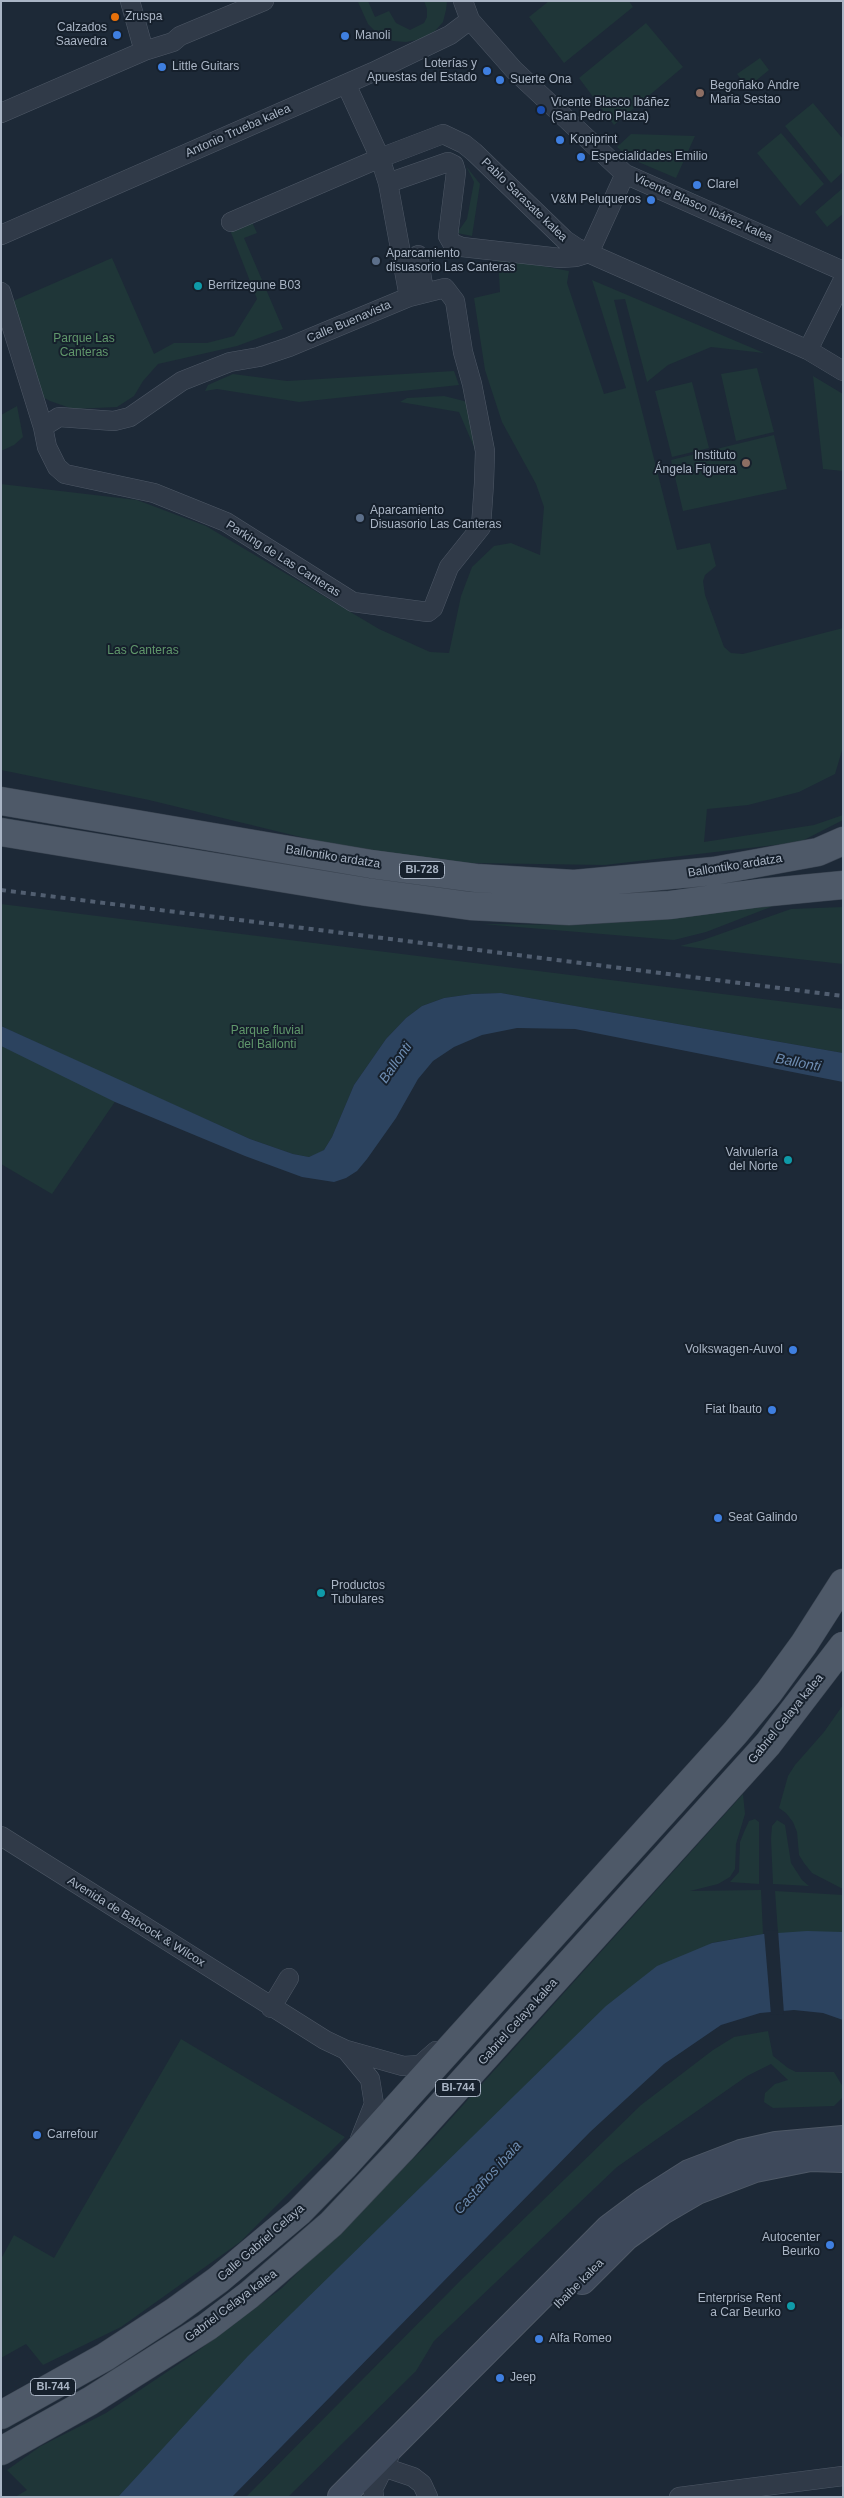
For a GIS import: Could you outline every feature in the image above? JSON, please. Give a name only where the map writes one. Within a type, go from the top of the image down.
[{"type":"main road","points":[[1,786],[110,819]]},
{"type":"main road","name":"Ballontiko ardatza","points":[[1,801],[371,864],[476,878],[574,884],[714,871],[818,852],[843,841]]},
{"type":"main road","name":"BI-728","points":[[1,832],[88,848],[367,892],[470,906],[569,911],[670,905],[760,892],[843,885]]},
{"type":"main road","points":[[1,848],[58,854],[88,848]]},
{"type":"main road","name":"BI-744","points":[[477,2018],[769,1692],[804,1644],[843,1583]]},
{"type":"main road","name":"Gabriel Celaya kalea","points":[[1,2451],[106,2391],[207,2327],[263,2283],[331,2224],[422,2128],[754,1758],[803,1700],[843,1646]]},
{"type":"main road","name":"Calle Gabriel Celaya","points":[[1,2416],[104,2358],[218,2280],[299,2212],[344,2166],[477,2018]]},
{"type":"main road","name":"Ibaibe kalea","points":[[377,2480],[410,2428],[610,2228],[645,2200],[689,2173],[741,2153],[776,2144],[843,2139]]},
{"type":"main road","name":"Ibaibe kalea","points":[[377,2480],[626,2237],[661,2212],[697,2191],[756,2168],[810,2158],[843,2158]]},
{"type":"main road","points":[[342,2497],[377,2480]]},
{"type":"street","points":[[130,1],[144,51]]},
{"type":"street","points":[[1,113],[144,51],[173,42],[180,36],[264,1]]},
{"type":"street","points":[[464,1],[470,20]]},
{"type":"street","name":"Antonio Trueba kalea","points":[[1,234],[346,84],[450,35],[470,20]]},
{"type":"street","name":"Vicente Blasco Ibáñez kalea","points":[[470,20],[514,70],[625,174],[843,271]]},
{"type":"street","points":[[346,84],[380,156],[416,294]]},
{"type":"street","name":"Pablo Sarasate kalea","points":[[231,222],[380,156],[438,135],[447,135],[474,152],[565,240],[589,253],[808,350],[843,371]]},
{"type":"street","points":[[388,183],[448,162],[454,166],[456,172],[448,236],[452,243],[462,246],[560,258],[576,257],[589,253],[625,174]]},
{"type":"street","points":[[416,294],[418,255]]},
{"type":"street","points":[[808,350],[843,280]]},
{"type":"street","name":"Parking de Las Canteras","points":[[43,427],[47,446],[57,467],[65,474],[154,493],[226,522],[358,604],[428,612],[433,608],[449,567],[481,527],[485,451],[455,301],[445,288],[416,294]]},
{"type":"street","points":[[1,292],[43,427]]},
{"type":"street","name":"Calle Buenavista","points":[[43,427],[59,417],[114,421],[130,417],[182,381],[230,362],[259,357],[289,347],[416,294]]},
{"type":"street","name":"Avenida de Babcock & Wilcox","points":[[1,1836],[271,2008],[346,2050]]},
{"type":"street","points":[[271,2008],[289,1978]]},
{"type":"street","points":[[346,2050],[403,2066],[420,2065],[477,2018]]},
{"type":"street","points":[[344,2166],[365,2130],[374,2104],[370,2079],[346,2050]]},
{"type":"street","points":[[679,2497],[843,2476]]},
{"type":"street","points":[[377,2480],[413,2477],[422,2484],[428,2497]]},
{"type":"green space","points":[[368,1],[375,17],[389,11],[396,23],[410,30],[424,23],[427,17],[424,1],[447,1],[443,22],[435,31],[422,39],[406,42],[393,41],[380,36],[368,24],[358,2]]},
{"type":"green space","points":[[549,1],[629,1],[633,7],[564,63],[529,17]]},
{"type":"green space","points":[[646,23],[683,67],[614,125],[579,78]]},
{"type":"green space","points":[[760,58],[769,70],[753,83],[754,85],[749,90],[737,74]]},
{"type":"green space","points":[[813,103],[843,139],[843,172],[831,183],[785,126]]},
{"type":"green space","points":[[781,133],[824,184],[800,206],[757,153]]},
{"type":"green space","points":[[631,134],[695,136],[676,178],[629,158],[617,147]]},
{"type":"green space","points":[[466,166],[480,184],[472,236],[457,233],[467,219],[474,182]]},
{"type":"green space","points":[[843,188],[843,214],[827,227],[815,212]]},
{"type":"green space","name":"Parque Las Canteras","points":[[251,220],[257,233],[244,238],[283,329],[237,346],[158,364],[143,381],[134,396],[117,407],[73,409],[39,395],[13,301],[112,258],[154,354],[174,343],[207,343],[234,336],[257,299],[230,230]]},
{"type":"green space","name":"Las Canteras","points":[[498,258],[569,271],[567,283],[604,394],[626,388],[592,280],[764,353],[711,347],[668,365],[647,382],[625,299],[614,300],[677,550],[710,543],[716,566],[705,575],[703,581],[705,595],[724,647],[731,653],[743,654],[843,628],[843,747],[835,774],[799,792],[748,805],[707,809],[704,842],[814,825],[843,815],[843,820],[800,842],[605,865],[403,862],[149,800],[1,770],[1,484],[137,500],[206,526],[379,629],[430,652],[449,653],[461,596],[472,567],[494,546],[511,543],[540,555],[544,507],[536,484],[502,422],[485,370],[474,298],[500,292]]},
{"type":"green space","points":[[757,368],[774,432],[736,441],[721,374]]},
{"type":"green space","points":[[454,371],[459,385],[299,402],[217,389],[205,391],[208,385],[233,374],[287,381]]},
{"type":"green space","points":[[813,376],[843,394],[843,471],[823,469]]},
{"type":"green space","points":[[692,382],[709,448],[672,457],[655,391]]},
{"type":"green space","points":[[444,396],[464,401],[469,405],[477,454],[459,412],[400,402],[407,398]]},
{"type":"green space","points":[[17,406],[23,437],[14,445],[1,451],[1,415]]},
{"type":"green space","points":[[774,435],[787,489],[683,511],[671,460]]},
{"type":"green space","points":[[781,903],[706,932],[674,940],[482,924],[577,925],[715,913]]},
{"type":"green space","name":"Parque fluvial del Ballonti","points":[[1,904],[843,1009],[843,1053],[501,993],[472,994],[444,998],[422,1006],[406,1018],[386,1039],[354,1085],[332,1137],[324,1150],[319,1153],[309,1157],[293,1154],[250,1139],[127,1084],[52,1194],[1,1164],[1,1046],[22,1055],[126,1084],[1,1026]]},
{"type":"green space","points":[[843,907],[843,964],[680,946],[703,940],[791,909]]},
{"type":"green space","points":[[843,1705],[843,1889],[812,1873],[804,1863],[799,1855],[797,1832],[793,1822],[779,1808],[788,1776],[795,1765],[824,1732]]},
{"type":"green space","points":[[743,1794],[745,1814],[736,1844],[735,1869],[730,1877],[718,1884],[690,1891],[761,1890],[763,1934],[711,1943],[153,2460],[118,2497],[15,2497],[27,2490],[7,2470],[41,2446],[106,2413],[195,2353],[282,2288],[428,2144]]},
{"type":"green space","points":[[755,1819],[759,1822],[759,1884],[730,1882],[739,1872],[740,1842],[749,1821]]},
{"type":"green space","points":[[777,1820],[785,1825],[791,1863],[802,1880],[809,1886],[773,1884],[771,1839],[772,1826]]},
{"type":"green space","points":[[775,1891],[843,1895],[843,1933],[778,1933]]},
{"type":"green space","points":[[768,2031],[773,2056],[796,2072],[834,2072],[843,2087],[843,2097],[834,2106],[773,2108],[764,2102],[765,2093],[775,2084],[788,2080],[771,2064],[747,2076],[617,2167],[434,2341],[416,2371],[288,2497],[246,2497],[461,2280],[641,2105],[713,2050],[734,2037]]},
{"type":"green space","points":[[181,2039],[345,2137],[240,2242],[121,2327],[43,2365],[26,2344],[1,2358],[1,2259],[14,2235],[54,2258]]},
{"type":"water","name":"Ballonti","points":[[501,993],[843,1053],[843,1082],[575,1029],[517,1028],[482,1035],[454,1047],[433,1061],[418,1079],[396,1118],[367,1159],[357,1171],[346,1178],[334,1182],[302,1177],[245,1156],[115,1102],[1,1046],[1,1026],[250,1139],[293,1154],[309,1157],[324,1150],[332,1137],[354,1085],[386,1039],[406,1018],[422,1006],[444,998],[472,994]]},
{"type":"water","name":"Castaños ibaia","points":[[807,1931],[843,1932],[843,2020],[823,2013],[794,2010],[760,2013],[721,2025],[664,2064],[590,2132],[232,2497],[118,2497],[248,2356],[606,2006],[657,1966],[712,1943],[763,1934]]},
{"type":"pier","points":[[778,1930],[784,2014],[771,2015],[764,1931]]},
{"type":"railway","points":[[1,890],[843,996]]},
{"type":"place","name":"Zruspa","points":[[115,17]]},
{"type":"place","name":"Calzados Saavedra","points":[[117,35]]},
{"type":"place","name":"Manoli","points":[[345,36]]},
{"type":"place","name":"Little Guitars","points":[[162,67]]},
{"type":"place","name":"Loterías y Apuestas del Estado","points":[[487,71]]},
{"type":"place","name":"Suerte Ona","points":[[500,80]]},
{"type":"place","name":"Begoñako Andre Maria Sestao","points":[[700,93]]},
{"type":"place","name":"Vicente Blasco Ibáñez (San Pedro Plaza)","points":[[541,110]]},
{"type":"place","name":"Kopiprint","points":[[560,140]]},
{"type":"place","name":"Especialidades Emilio","points":[[581,157]]},
{"type":"place","name":"Clarel","points":[[697,185]]},
{"type":"place","name":"V&M Peluqueros","points":[[651,200]]},
{"type":"place","name":"Aparcamiento disuasorio Las Canteras","points":[[376,261]]},
{"type":"place","name":"Berritzegune B03","points":[[198,286]]},
{"type":"place","name":"Instituto Ángela Figuera","points":[[746,463]]},
{"type":"place","name":"Aparcamiento Disuasorio Las Canteras","points":[[360,518]]},
{"type":"place","name":"Valvulería del Norte","points":[[788,1160]]},
{"type":"place","name":"Volkswagen-Auvol","points":[[793,1350]]},
{"type":"place","name":"Fiat Ibauto","points":[[772,1410]]},
{"type":"place","name":"Seat Galindo","points":[[718,1518]]},
{"type":"place","name":"Productos Tubulares","points":[[321,1593]]},
{"type":"place","name":"Carrefour","points":[[37,2135]]},
{"type":"place","name":"Autocenter Beurko","points":[[830,2245]]},
{"type":"place","name":"Enterprise Rent a Car Beurko","points":[[791,2306]]},
{"type":"place","name":"Alfa Romeo","points":[[539,2339]]},
{"type":"place","name":"Jeep","points":[[500,2378]]}]
